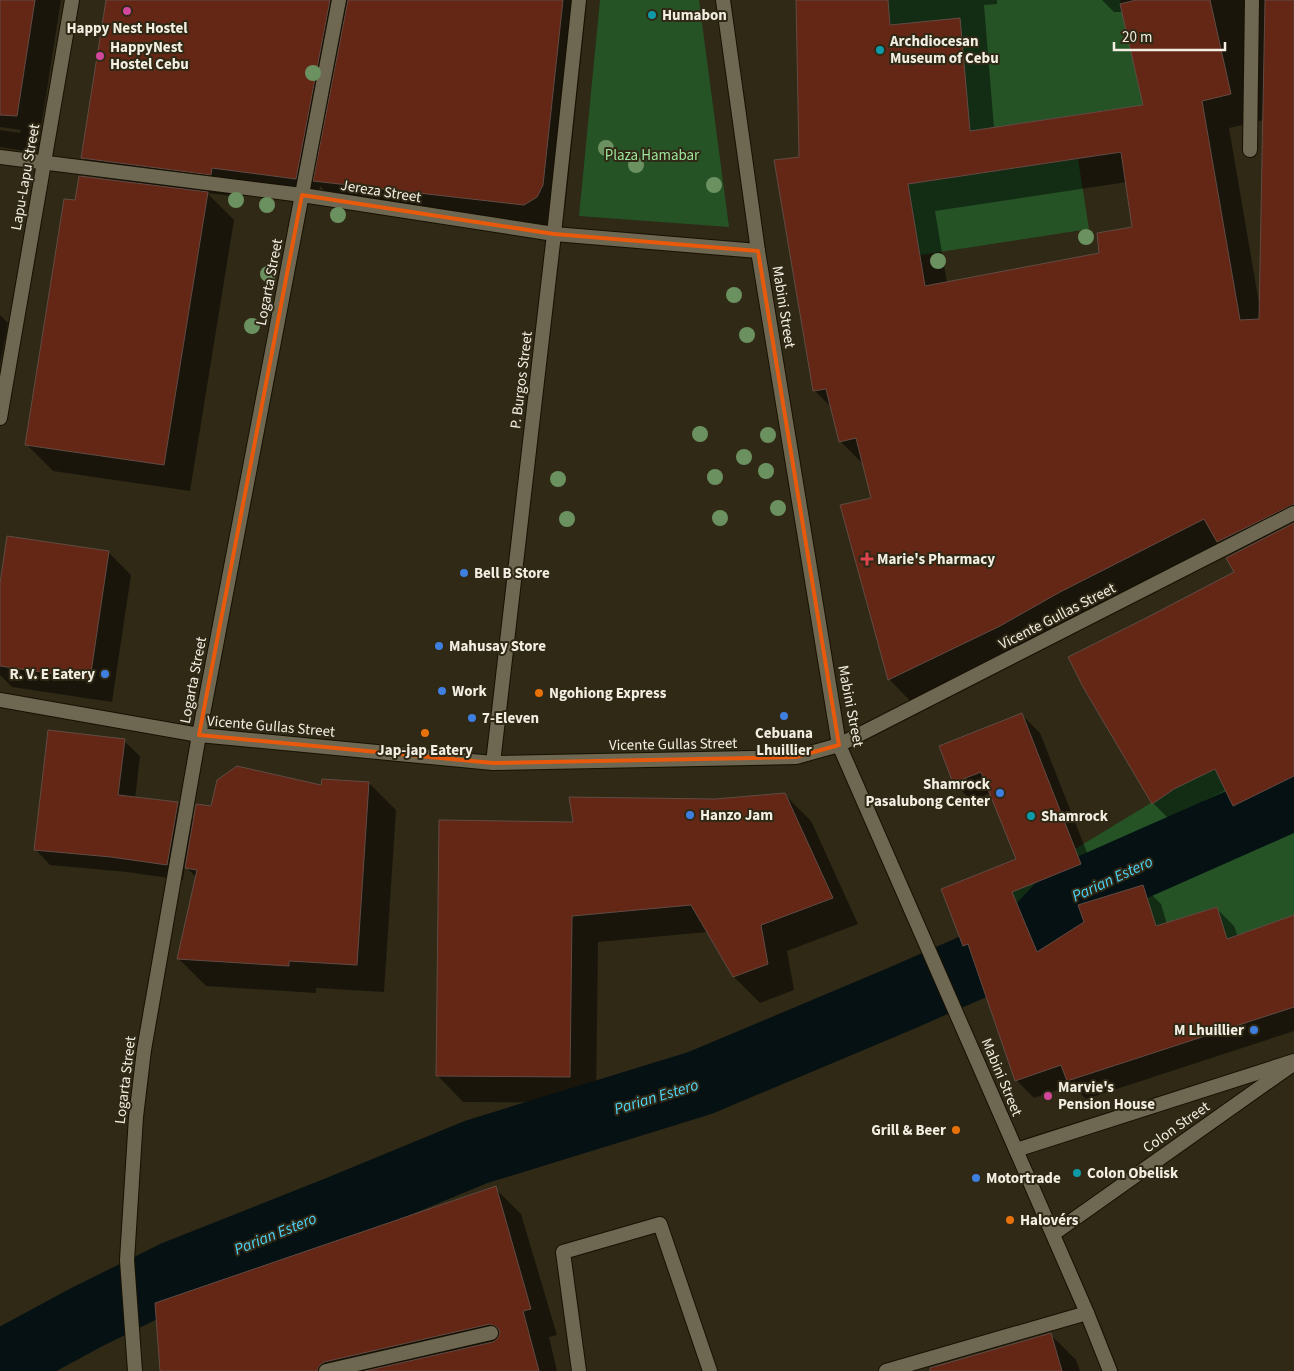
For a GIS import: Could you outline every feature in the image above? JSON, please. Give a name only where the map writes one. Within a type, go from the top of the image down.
[{"type":"street","name":"Lapu-Lapu Street","points":[[0,418],[72,0]]},
{"type":"street","name":"Logarta Street","points":[[135,1371],[127,1260],[136,1118],[144,1050],[199,735],[340,0]]},
{"type":"street","name":"P. Burgos Street","points":[[493,763],[554,234],[578,0]]},
{"type":"street","name":"Mabini Street","points":[[723,0],[758,251],[839,745],[1053,1234],[1110,1371]]},
{"type":"street","points":[[1250,150],[1252,0]]},
{"type":"street","name":"Jereza Street","points":[[0,157],[302,195],[554,234],[758,251]]},
{"type":"street","name":"Vicente Gullas Street","points":[[0,700],[199,735],[493,763],[796,758],[839,745],[1294,513]]},
{"type":"street","name":"Colon Street","points":[[1016,1150],[1294,1062]]},
{"type":"street","name":"Colon Street","points":[[1053,1234],[1294,1062]]},
{"type":"street","points":[[579,1371],[563,1252],[660,1224],[710,1371]]},
{"type":"street","points":[[886,1371],[1087,1313]]},
{"type":"street","points":[[326,1371],[491,1333]]},
{"type":"highlighted area","points":[[302,195],[554,234],[758,251],[839,745],[796,757],[493,763],[199,735]]},
{"type":"green space","name":"Plaza Hamabar","points":[[600,0],[699,0],[729,227],[579,216]]},
{"type":"green space","points":[[888,0],[1120,0],[1145,114],[1114,109],[944,135],[965,75],[960,19],[890,25]]},
{"type":"green space","points":[[1078,159],[1089,229],[920,255],[908,184]]},
{"type":"green space","points":[[1215,769],[1233,806],[1294,776],[1294,915],[1227,939],[1216,907],[1156,926],[1143,885],[1078,905],[1084,922],[1025,960],[1028,967],[981,984],[963,946],[1024,921],[1012,892],[1081,865],[1075,849],[1174,789]]},
{"type":"building","points":[[0,0],[35,0],[17,116],[0,115]]},
{"type":"building","points":[[106,0],[330,0],[296,179],[212,168],[211,175],[81,158]]},
{"type":"building","points":[[348,0],[563,0],[543,185],[537,197],[524,205],[313,181]]},
{"type":"building","points":[[796,0],[888,0],[890,25],[960,18],[970,131],[1143,105],[1120,4],[1136,0],[1210,0],[1231,94],[1202,101],[1240,320],[1259,319],[1265,0],[1294,0],[1294,504],[1217,542],[1204,519],[1060,592],[1000,626],[888,680],[840,505],[871,498],[856,438],[839,442],[826,389],[813,391],[774,160],[799,157]],"holes":[[[1121,152],[1132,227],[1097,233],[1099,253],[925,286],[908,184]]]},
{"type":"building","points":[[79,176],[208,192],[164,465],[25,445],[64,199],[75,200]]},
{"type":"building","points":[[1294,523],[1294,776],[1233,806],[1215,769],[1174,789],[1152,804],[1083,687],[1068,657],[1234,572],[1226,558]]},
{"type":"building","points":[[7,536],[109,551],[90,679],[0,666],[0,583]]},
{"type":"building","points":[[1022,713],[1081,864],[1012,892],[1037,952],[1084,922],[1078,905],[1143,885],[1156,926],[1217,907],[1227,939],[1294,915],[1294,1007],[1067,1081],[1061,1065],[1015,1081],[968,944],[963,946],[941,889],[1016,859],[981,772],[953,783],[939,746]]},
{"type":"building","points":[[48,730],[125,739],[118,795],[178,802],[167,865],[111,857],[34,850]]},
{"type":"building","points":[[237,766],[321,785],[322,779],[369,782],[357,965],[289,961],[289,966],[177,959],[197,870],[185,868],[196,804],[211,806],[217,780]]},
{"type":"building","points":[[785,793],[833,898],[761,925],[768,964],[733,977],[691,905],[572,916],[570,1077],[436,1076],[439,820],[573,822],[569,797],[715,799]]},
{"type":"building","points":[[496,1186],[531,1309],[523,1311],[539,1371],[365,1371],[493,1342],[497,1339],[500,1332],[497,1327],[490,1324],[324,1362],[317,1371],[160,1371],[155,1303]]},
{"type":"building","points":[[1051,1333],[1062,1371],[930,1371],[930,1368]]},
{"type":"waterway","name":"Parian Estero","points":[[0,1364],[87,1317],[174,1274],[476,1152],[700,1083],[902,998],[984,962],[1029,938],[1068,897],[1294,797]]},
{"type":"place","name":"Happy Nest Hostel","points":[[127,11]]},
{"type":"place","name":"Humabon","points":[[652,15]]},
{"type":"place","name":"Archdiocesan Museum of Cebu","points":[[880,50]]},
{"type":"place","name":"HappyNest Hostel Cebu","points":[[100,56]]},
{"type":"place","name":"Marie's Pharmacy","points":[[867,559]]},
{"type":"place","name":"Bell B Store","points":[[464,573]]},
{"type":"place","name":"Mahusay Store","points":[[439,646]]},
{"type":"place","name":"R. V. E Eatery","points":[[105,674]]},
{"type":"place","name":"Work","points":[[442,691]]},
{"type":"place","name":"Ngohiong Express","points":[[539,693]]},
{"type":"place","name":"Cebuana Lhuillier","points":[[784,716]]},
{"type":"place","name":"7-Eleven","points":[[472,718]]},
{"type":"place","name":"Jap-jap Eatery","points":[[425,733]]},
{"type":"place","name":"Shamrock Pasalubong Center","points":[[1000,793]]},
{"type":"place","name":"Hanzo Jam","points":[[690,815]]},
{"type":"place","name":"Shamrock","points":[[1031,816]]},
{"type":"place","name":"M Lhuillier","points":[[1254,1030]]},
{"type":"place","name":"Marvie's Pension House","points":[[1048,1096]]},
{"type":"place","name":"Grill & Beer","points":[[956,1130]]},
{"type":"place","name":"Colon Obelisk","points":[[1077,1173]]},
{"type":"place","name":"Motortrade","points":[[976,1178]]},
{"type":"place","name":"Halovérs","points":[[1010,1220]]}]
